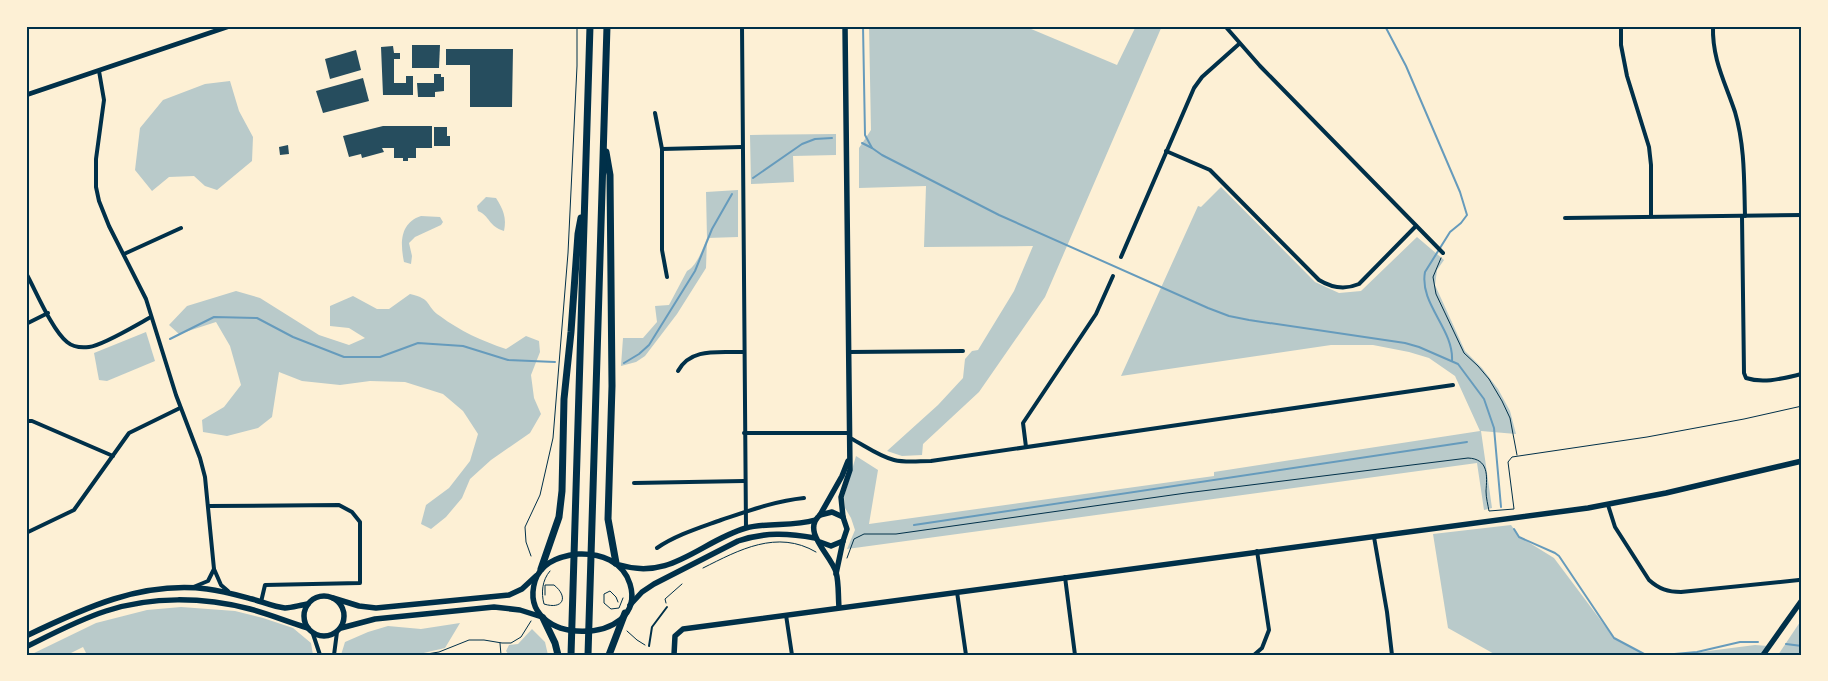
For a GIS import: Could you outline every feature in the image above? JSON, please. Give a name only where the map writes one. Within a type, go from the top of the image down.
[{"type":"highway","points":[[571,655],[590,26]]},
{"type":"highway","points":[[588,655],[606,26]]},
{"type":"highway","points":[[603,137],[610,175],[612,386],[608,518],[615,563]]},
{"type":"highway","points":[[540,571],[559,517],[562,492],[564,399],[572,323],[578,234],[585,197]]},
{"type":"highway","points":[[609,655],[625,613]]},
{"type":"highway","points":[[542,617],[556,643],[558,655]]},
{"type":"main road","points":[[839,608],[836,574],[847,529],[843,517],[841,497],[848,479],[850,457],[845,26]]},
{"type":"main road","points":[[836,574],[817,540],[813,527],[815,520],[820,515],[842,476],[850,457]]},
{"type":"main road","points":[[674,655],[674,639],[676,634],[683,629],[1608,505],[1802,461]]},
{"type":"main road","points":[[820,515],[832,512],[843,517]]},
{"type":"main road","points":[[615,563],[625,572],[631,586],[632,595],[625,613],[618,621],[611,626],[598,630],[571,630],[553,624],[542,617],[509,608],[473,608],[376,619],[325,636],[314,634],[308,628],[304,618],[304,611],[308,604],[319,596],[326,596],[359,606],[376,608],[503,596],[513,594],[522,589],[554,560],[568,555],[598,556],[615,563],[644,570],[663,567],[746,528],[764,525],[798,524],[815,520]]},
{"type":"main road","points":[[629,605],[647,588],[738,541],[752,536],[775,533],[817,540],[831,546],[843,541]]},
{"type":"main road","points":[[540,571],[534,585],[534,598],[542,617]]},
{"type":"main road","points":[[26,636],[81,609],[105,600],[155,589],[191,588],[230,593],[283,608],[308,604]]},
{"type":"main road","points":[[333,598],[338,601],[344,611],[345,617],[339,630]]},
{"type":"main road","points":[[26,647],[106,611],[130,604],[155,601],[179,600],[224,604],[252,609],[308,628]]},
{"type":"main road","points":[[1763,655],[1802,600]]},
{"type":"street","points":[[26,95],[230,26]]},
{"type":"street","points":[[742,26],[744,481],[746,528]]},
{"type":"street","points":[[1225,26],[1239,44],[1443,253]]},
{"type":"street","points":[[1621,26],[1627,76],[1648,147],[1651,165],[1651,216]]},
{"type":"street","points":[[1713,26],[1715,54],[1735,112],[1744,162],[1744,373],[1746,378],[1759,381],[1802,374]]},
{"type":"street","points":[[1121,257],[1194,88],[1202,77],[1239,44]]},
{"type":"street","points":[[99,70],[104,100],[96,159],[96,187],[103,212],[140,286],[180,408],[203,468],[214,569],[221,585],[230,593]]},
{"type":"street","points":[[654,113],[662,149],[662,250],[667,277]]},
{"type":"street","points":[[662,149],[742,147]]},
{"type":"street","points":[[1166,151],[1210,170],[1319,280],[1334,287],[1351,287],[1359,284],[1416,226]]},
{"type":"street","points":[[1565,218],[1802,215]]},
{"type":"street","points":[[124,254],[181,228]]},
{"type":"street","points":[[26,272],[58,332],[67,342],[81,348],[96,345],[151,317]]},
{"type":"street","points":[[1026,447],[1023,423],[1096,314],[1113,276]]},
{"type":"street","points":[[26,324],[48,313]]},
{"type":"street","points":[[849,352],[962,351]]},
{"type":"street","points":[[678,371],[684,362],[697,354],[744,352]]},
{"type":"street","points":[[744,433],[850,436],[879,454],[894,460],[911,462],[931,461],[1453,385]]},
{"type":"street","points":[[26,533],[74,510],[129,433],[180,408]]},
{"type":"street","points":[[26,421],[32,421],[113,456]]},
{"type":"street","points":[[634,483],[744,481]]},
{"type":"street","points":[[657,548],[670,539],[745,512],[786,500],[804,498]]},
{"type":"street","points":[[208,506],[339,505],[352,512],[360,522],[360,584],[265,585],[262,602]]},
{"type":"street","points":[[1608,505],[1615,527],[1649,580],[1657,587],[1670,592],[1681,592],[1799,580]]},
{"type":"street","points":[[1374,537],[1387,612],[1392,655]]},
{"type":"street","points":[[1254,655],[1262,648],[1269,630],[1257,551]]},
{"type":"street","points":[[191,588],[208,581],[214,569]]},
{"type":"street","points":[[1065,577],[1075,655]]},
{"type":"street","points":[[957,592],[966,655]]},
{"type":"street","points":[[786,615],[792,655]]},
{"type":"street","points":[[334,655],[339,630]]},
{"type":"street","points":[[314,634],[320,655]]},
{"type":"lane","points":[[649,646],[652,627],[666,607]]},
{"type":"path","points":[[531,556],[526,542],[525,527],[540,495],[553,438],[568,253],[577,26]]},
{"type":"path","points":[[1443,253],[1433,277],[1436,294],[1464,353],[1489,379],[1502,401],[1510,418],[1517,456]]},
{"type":"path","points":[[846,559],[854,539],[862,535],[896,534],[1186,493],[1468,458],[1477,460],[1486,470],[1488,477],[1486,498],[1489,512],[1514,509],[1508,462],[1510,458],[1647,438],[1802,406]]},
{"type":"path","points":[[703,568],[744,548],[766,543],[794,542],[810,548],[820,555]]},
{"type":"path","points":[[545,595],[545,585],[554,585],[561,592],[562,599],[560,604],[554,606],[544,604],[543,583],[552,569]]},
{"type":"path","points":[[666,607],[665,599],[682,584]]},
{"type":"path","points":[[618,602],[610,591],[604,594],[605,604],[613,609],[619,608],[624,596]]},
{"type":"path","points":[[421,655],[439,652],[469,640],[509,643],[519,639],[531,621]]},
{"type":"path","points":[[626,630],[637,640],[649,646]]},
{"type":"path","points":[[500,643],[501,655]]},
{"type":"shaded area","points":[[869,26],[1024,26],[1117,65],[1136,26],[1162,26],[1045,297],[979,392],[923,444],[922,455],[902,456],[887,451],[938,405],[963,378],[965,359],[972,351],[978,350],[1014,291],[1033,246],[924,247],[926,186],[859,188],[859,148],[871,130]]},
{"type":"shaded area","points":[[230,81],[239,111],[253,137],[252,161],[217,190],[205,186],[194,176],[169,177],[152,191],[135,170],[140,128],[163,100],[205,84]]},
{"type":"shaded area","points":[[836,134],[836,155],[793,156],[794,182],[751,184],[750,135]]},
{"type":"shaded area","points":[[1221,187],[1315,282],[1339,293],[1361,291],[1417,237],[1444,260],[1437,270],[1435,285],[1465,351],[1482,368],[1498,389],[1510,411],[1516,434],[1481,431],[1492,508],[1484,510],[1477,463],[847,549],[855,530],[845,508],[844,497],[856,456],[878,470],[869,524],[1214,476],[1214,472],[1480,431],[1455,376],[1429,358],[1373,345],[1331,345],[1121,376],[1198,206],[1201,207]]},
{"type":"shaded area","points":[[738,190],[738,237],[707,238],[706,192]]},
{"type":"shaded area","points":[[486,197],[496,198],[501,206],[505,218],[504,231],[492,224],[478,211],[477,206]]},
{"type":"shaded area","points":[[421,216],[440,217],[443,222],[441,225],[415,237],[409,243],[412,256],[411,264],[404,262],[403,234],[409,223]]},
{"type":"shaded area","points":[[707,238],[706,268],[677,314],[645,356],[636,362],[621,366],[623,338],[643,338],[657,322],[655,306],[669,305],[687,271],[697,261]]},
{"type":"shaded area","points":[[236,291],[260,298],[319,335],[349,345],[365,338],[349,328],[330,326],[330,306],[353,296],[377,309],[389,309],[410,294],[422,298],[435,312],[455,326],[497,346],[506,349],[526,336],[539,341],[540,352],[531,375],[534,398],[541,414],[530,433],[491,460],[470,479],[462,498],[446,517],[431,529],[421,524],[426,505],[449,488],[470,461],[478,434],[463,411],[443,394],[405,382],[370,381],[340,385],[302,381],[279,372],[272,417],[258,428],[227,436],[203,432],[202,420],[224,407],[241,385],[230,346],[216,322],[179,334],[169,325],[187,306]]},
{"type":"shaded area","points":[[146,332],[155,361],[107,381],[99,380],[94,353]]},
{"type":"shaded area","points":[[1511,525],[1520,537],[1554,558],[1614,638],[1646,655],[1496,655],[1448,628],[1433,534]]},
{"type":"shaded area","points":[[181,607],[235,611],[293,628],[311,643],[313,655],[87,655],[83,647],[67,655],[30,655],[96,623],[147,610]]},
{"type":"shaded area","points":[[1802,619],[1802,655],[1778,655]]},
{"type":"shaded area","points":[[460,623],[445,648],[415,655],[341,655],[345,642],[388,626],[421,629]]},
{"type":"shaded area","points":[[532,629],[545,642],[548,655],[509,655],[506,651],[509,645],[518,644]]},
{"type":"shaded area","points":[[1755,645],[1768,646],[1763,655],[1677,655]]},
{"type":"building","points":[[412,45],[440,45],[439,68],[412,68]]},
{"type":"building","points":[[393,46],[394,53],[400,53],[400,59],[394,59],[394,83],[406,83],[406,76],[413,76],[413,95],[383,95],[381,47]]},
{"type":"building","points":[[446,49],[513,49],[512,107],[470,107],[470,65],[446,65]]},
{"type":"building","points":[[356,50],[361,70],[330,79],[325,59]]},
{"type":"building","points":[[434,74],[441,74],[441,77],[444,77],[444,91],[435,92],[435,97],[418,97],[417,83],[434,83]]},
{"type":"building","points":[[363,78],[369,101],[323,113],[316,91]]},
{"type":"building","points":[[383,126],[432,126],[432,148],[416,148],[416,158],[408,158],[408,161],[403,161],[403,158],[394,158],[394,148],[382,148],[384,152],[362,158],[361,154],[349,157],[343,136]]},
{"type":"building","points":[[434,127],[447,127],[447,136],[450,136],[450,146],[434,146]]},
{"type":"building","points":[[288,145],[289,154],[280,155],[279,147]]},
{"type":"waterway","points":[[863,26],[865,135],[872,148],[882,155],[999,215],[1229,316],[1405,343],[1458,364],[1484,399],[1494,428],[1501,507]]},
{"type":"waterway","points":[[1385,26],[1406,66],[1460,192],[1467,215],[1450,232],[1425,272],[1427,295],[1448,338],[1452,361]]},
{"type":"waterway","points":[[753,178],[802,144],[815,139],[832,138]]},
{"type":"waterway","points":[[862,143],[872,148]]},
{"type":"waterway","points":[[624,363],[649,345],[695,271],[712,229],[732,194]]},
{"type":"waterway","points":[[170,339],[214,317],[257,318],[293,337],[344,357],[380,357],[418,343],[463,346],[508,360],[555,362]]},
{"type":"waterway","points":[[914,525],[1467,442]]},
{"type":"waterway","points":[[1514,529],[1519,537],[1559,556],[1614,638],[1646,655]]},
{"type":"waterway","points":[[1663,655],[1697,652],[1740,642],[1758,642]]},
{"type":"waterway","points":[[1786,644],[1802,646]]}]
